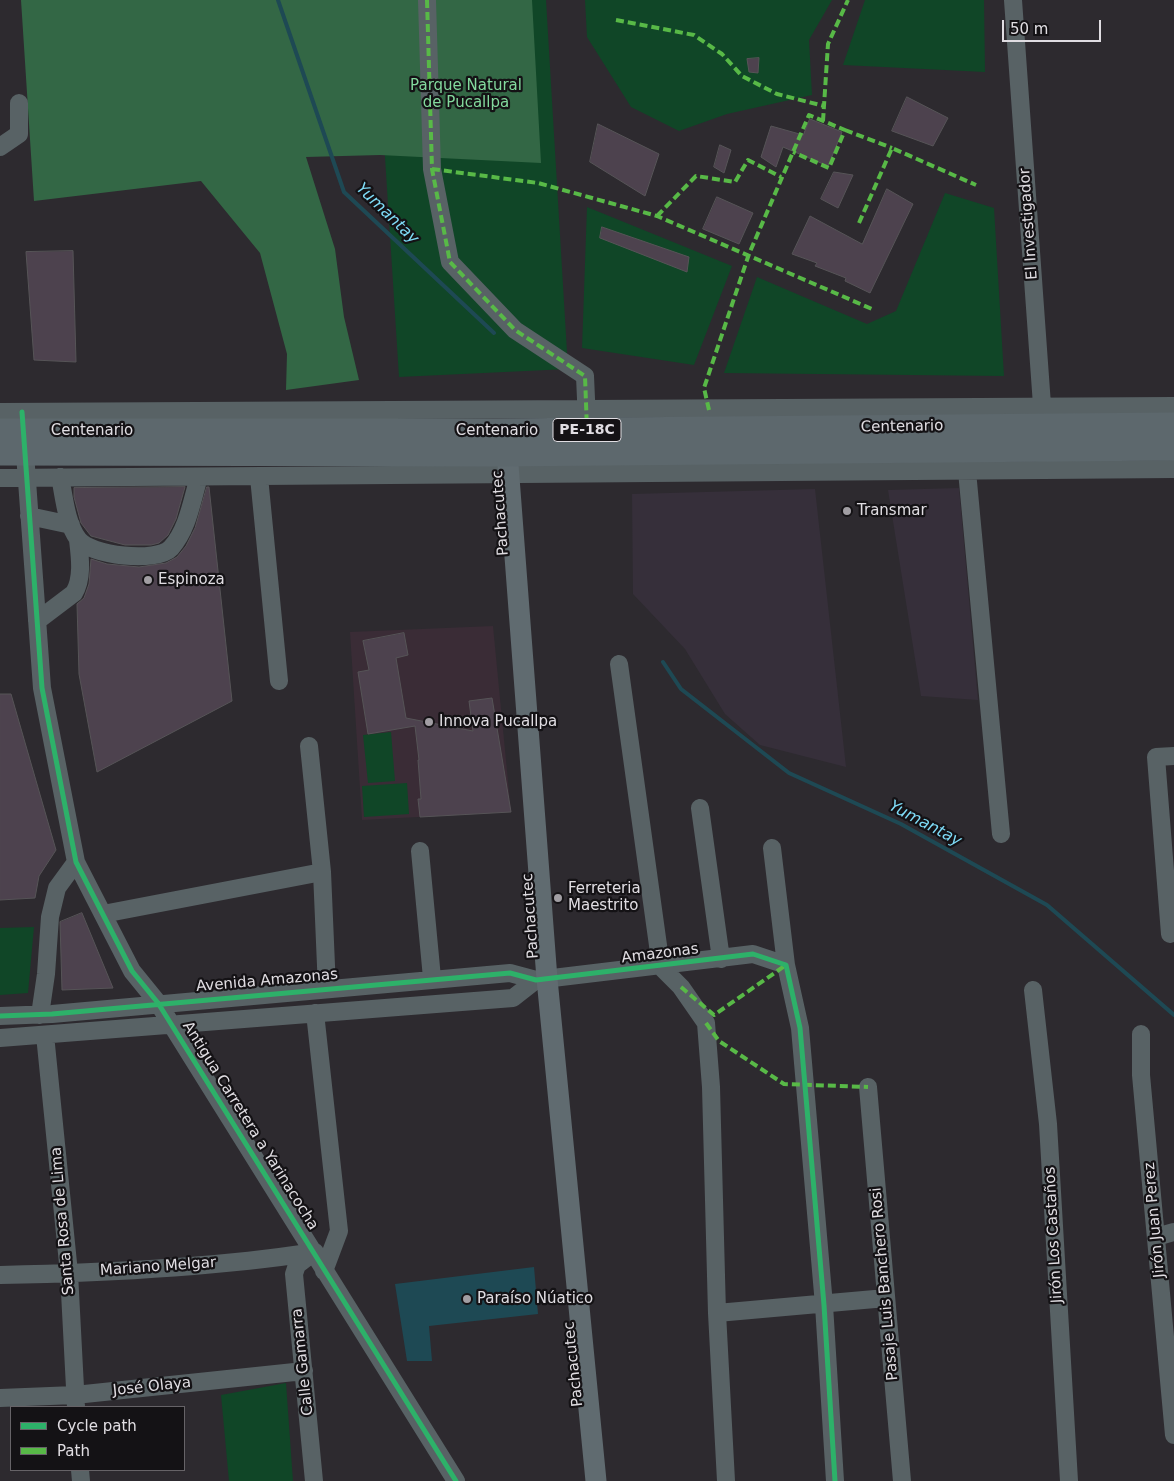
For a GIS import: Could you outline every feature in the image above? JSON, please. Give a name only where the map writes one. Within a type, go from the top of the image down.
[{"type":"highway","name":"Centenario","points":[[501,447],[587,420],[1043,428],[1174,448]]},
{"type":"highway","name":"Centenario","points":[[0,453],[17,432],[501,447],[1174,424]]},
{"type":"main road","name":"Pachacutec","points":[[501,447],[541,980],[585,1481]]},
{"type":"main road","name":"Pachacutec","points":[[541,980],[596,1481]]},
{"type":"street","points":[[427,0],[432,170],[450,262],[515,330],[586,376],[587,420]]},
{"type":"street","name":"El Investigador","points":[[1012,0],[1043,428]]},
{"type":"street","points":[[0,147],[19,134],[19,103]]},
{"type":"street","points":[[1043,428],[1174,406]]},
{"type":"street","points":[[0,412],[17,432],[501,447],[967,471],[1174,469]]},
{"type":"street","name":"Antigua Carretera a Yarinacocha","points":[[17,432],[26,478],[42,688],[76,862],[132,971],[158,1003],[456,1481]]},
{"type":"street","points":[[0,478],[259,476],[501,447]]},
{"type":"street","points":[[967,471],[1001,834]]},
{"type":"street","points":[[259,476],[279,681]]},
{"type":"street","points":[[37,621],[74,593],[77,586],[80,555],[60,477]]},
{"type":"street","points":[[29,516],[75,533],[93,550],[121,556],[161,555],[170,550],[179,537],[199,477]]},
{"type":"street","points":[[618,664],[661,967],[681,988],[706,1023],[711,1087],[717,1313],[726,1481]]},
{"type":"street","points":[[309,746],[322,872],[327,989]]},
{"type":"street","points":[[1170,934],[1156,757],[1174,756]]},
{"type":"street","points":[[700,808],[721,959]]},
{"type":"street","points":[[772,848],[786,965],[800,1028],[824,1305],[835,1481]]},
{"type":"street","points":[[420,852],[432,978]]},
{"type":"street","points":[[40,1015],[50,917],[57,888],[76,862]]},
{"type":"street","points":[[103,914],[322,872]]},
{"type":"street","name":"Amazonas","points":[[541,980],[661,967],[753,954],[786,965]]},
{"type":"street","name":"Avenida Amazonas","points":[[0,1016],[40,1015],[510,972],[541,980]]},
{"type":"street","points":[[0,1038],[514,998],[541,980]]},
{"type":"street","name":"Jirón Los Castaños","points":[[1033,990],[1048,1124],[1069,1481]]},
{"type":"street","points":[[315,1014],[340,1231],[324,1271]]},
{"type":"street","name":"Jirón Juan Perez","points":[[1140,1034],[1141,1075],[1156,1237],[1169,1330],[1174,1435]]},
{"type":"street","name":"Santa Rosa de Lima","points":[[45,1035],[70,1273],[76,1401]]},
{"type":"street","name":"Pasaje Luis Banchero Rosi","points":[[868,1087],[902,1481]]},
{"type":"street","points":[[1156,1237],[1174,1232]]},
{"type":"street","name":"Mariano Melgar","points":[[0,1275],[70,1273],[276,1258],[315,1252]]},
{"type":"street","name":"Calle Gamarra","points":[[314,1481],[294,1274],[297,1265],[315,1252]]},
{"type":"street","points":[[717,1313],[886,1298]]},
{"type":"street","name":"José Olaya","points":[[0,1398],[76,1401],[304,1371]]},
{"type":"shaded area","points":[[959,488],[978,700],[921,696],[888,490]]},
{"type":"shaded area","points":[[815,489],[846,767],[760,745],[725,714],[685,649],[633,594],[632,494]]},
{"type":"shaded area","name":"Innova Pucallpa","points":[[493,626],[511,812],[362,820],[350,632]]},
{"type":"green space","points":[[21,0],[532,0],[541,163],[380,155],[306,157],[335,249],[344,317],[359,380],[286,390],[287,354],[260,253],[201,181],[34,201]]},
{"type":"green space","name":"Parque Natural de Pucallpa","points":[[375,0],[546,0],[568,369],[399,377]]},
{"type":"green space","points":[[585,0],[832,0],[809,40],[812,95],[727,114],[679,131],[631,107],[587,37]]},
{"type":"green space","points":[[865,0],[984,0],[985,72],[843,65]]},
{"type":"green space","points":[[945,193],[994,208],[1004,376],[724,373],[757,277],[867,324],[896,311]]},
{"type":"green space","points":[[587,207],[732,266],[694,365],[582,348]]},
{"type":"green space","points":[[391,732],[395,781],[368,783],[363,735]]},
{"type":"green space","points":[[407,783],[409,814],[364,817],[362,786]]},
{"type":"green space","points":[[34,927],[28,993],[0,995],[0,928]]},
{"type":"green space","points":[[286,1383],[293,1481],[229,1481],[221,1395]]},
{"type":"water","name":"Paraíso Núatico","points":[[534,1267],[538,1314],[429,1326],[432,1361],[407,1361],[395,1284]]},
{"type":"building","points":[[759,58],[758,73],[749,72],[747,59]]},
{"type":"building","points":[[907,97],[948,118],[933,146],[892,131]]},
{"type":"building","points":[[810,119],[842,132],[828,166],[783,147],[776,167],[761,157],[771,126],[803,135]]},
{"type":"building","points":[[598,124],[659,154],[645,196],[590,162]]},
{"type":"building","points":[[720,145],[731,150],[724,173],[714,167]]},
{"type":"building","points":[[834,172],[853,175],[838,208],[821,199]]},
{"type":"building","points":[[887,189],[913,204],[870,293],[845,281],[846,278],[815,266],[817,263],[792,254],[810,216],[862,244]]},
{"type":"building","points":[[717,197],[753,213],[739,244],[703,229]]},
{"type":"building","points":[[602,227],[689,257],[687,272],[600,238]]},
{"type":"building","points":[[73,251],[76,362],[34,360],[26,252]]},
{"type":"building","points":[[185,487],[176,519],[168,535],[159,543],[151,545],[125,545],[91,536],[81,523],[74,497],[74,488]]},
{"type":"building","name":"Espinoza","points":[[207,487],[209,487],[232,701],[97,772],[79,674],[77,604],[84,598],[89,584],[91,559],[107,564],[139,567],[166,563],[177,557],[186,546],[195,528]]},
{"type":"building","points":[[404,633],[408,655],[396,658],[406,718],[473,731],[469,701],[492,698],[511,812],[420,817],[418,799],[421,799],[419,760],[415,726],[368,734],[358,672],[369,670],[363,641]]},
{"type":"building","points":[[0,694],[11,694],[56,850],[39,876],[35,898],[0,900]]},
{"type":"building","points":[[82,913],[113,988],[62,990],[60,922]]},
{"type":"waterway","name":"Yumantay","points":[[278,0],[344,192],[494,333]]},
{"type":"waterway","name":"Yumantay","points":[[663,662],[681,689],[789,773],[901,824],[1047,905],[1174,1015]]},
{"type":"marked path","points":[[427,0],[432,169],[450,262],[515,330],[585,376],[587,430]]},
{"type":"marked path","points":[[823,121],[828,44],[848,0]]},
{"type":"marked path","points":[[616,20],[694,35],[722,54],[742,76],[777,94],[824,106]]},
{"type":"marked path","points":[[709,410],[704,388],[749,254],[809,115],[845,130],[829,168],[793,152]]},
{"type":"marked path","points":[[845,130],[892,148]]},
{"type":"marked path","points":[[859,223],[892,148],[976,185]]},
{"type":"marked path","points":[[657,216],[696,176],[735,182],[748,160],[781,177]]},
{"type":"marked path","points":[[432,169],[538,183],[657,216],[872,309]]},
{"type":"marked path","points":[[681,987],[714,1015],[786,965]]},
{"type":"marked path","points":[[706,1023],[719,1041],[784,1084],[868,1087]]},
{"type":"cycle path","points":[[22,412],[42,688],[76,862],[132,971],[158,1003],[456,1481]]},
{"type":"cycle path","points":[[0,1016],[52,1014],[510,973],[536,980],[753,954],[786,965],[800,1028],[824,1305],[835,1481]]},
{"type":"place","name":"Transmar","points":[[847,511]]},
{"type":"place","name":"Espinoza","points":[[148,580]]},
{"type":"place","name":"Innova Pucallpa","points":[[429,722]]},
{"type":"place","name":"Ferreteria Maestrito","points":[[558,898]]},
{"type":"place","name":"Paraíso Núatico","points":[[467,1299]]}]
